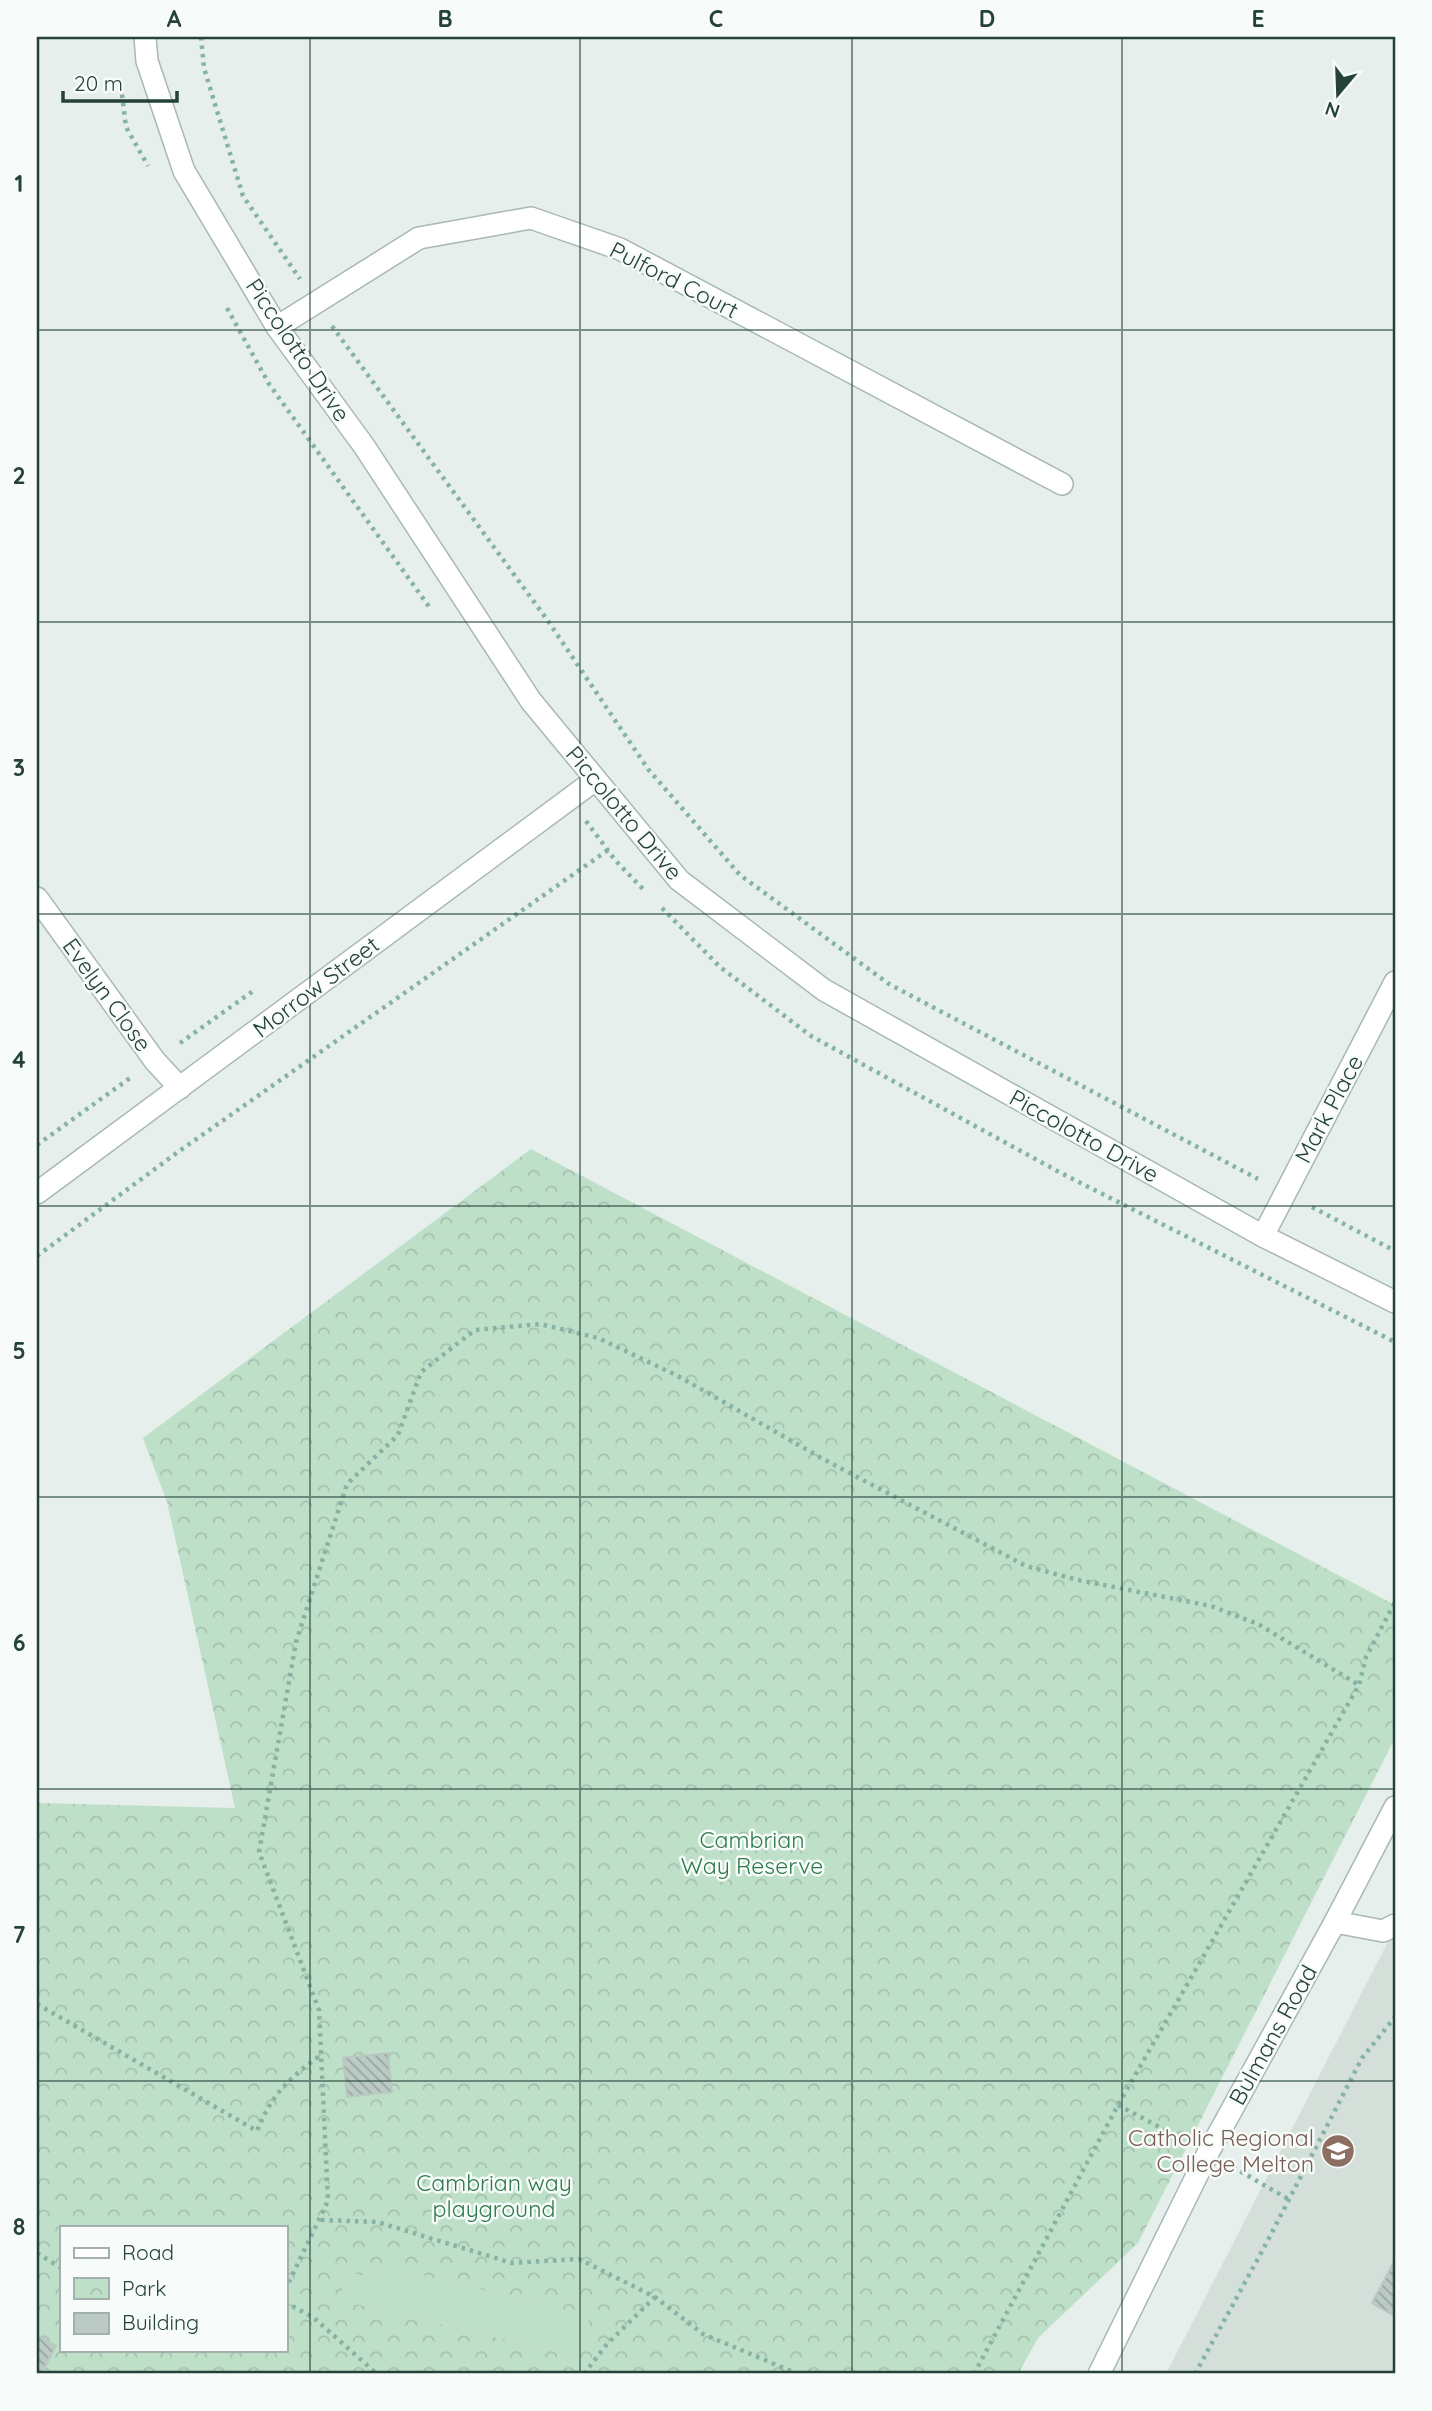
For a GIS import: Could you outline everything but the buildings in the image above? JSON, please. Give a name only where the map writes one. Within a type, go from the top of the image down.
[{"type":"street","name":"Piccolotto Drive","points":[[145,37],[147,61],[184,171],[277,327],[364,446],[531,701],[679,880],[824,990],[1263,1236],[1395,1303]]},
{"type":"street","name":"Pulford Court","points":[[277,327],[419,237],[531,218],[620,249],[1062,484]]},
{"type":"street","name":"Morrow Street","points":[[37,1193],[595,780]]},
{"type":"street","name":"Evelyn Close","points":[[37,898],[155,1061],[180,1088]]},
{"type":"street","name":"Mark Place","points":[[1263,1236],[1395,982]]},
{"type":"street","name":"Bulmans Road","points":[[1099,2374],[1208,2153],[1395,1807]]},
{"type":"street","points":[[1335,1922],[1383,1931],[1395,1925]]},
{"type":"path","points":[[201,37],[204,68],[243,196],[347,348],[548,621],[648,769],[740,876],[889,984],[1395,1251]]},
{"type":"path","points":[[120,75],[126,127],[152,173]]},
{"type":"path","points":[[224,302],[270,384],[432,610]]},
{"type":"path","points":[[569,799],[644,889]]},
{"type":"path","points":[[37,1256],[178,1152],[608,849]]},
{"type":"path","points":[[653,899],[720,967],[811,1036],[1059,1172],[1395,1342]]},
{"type":"path","points":[[287,2286],[328,2201],[319,2010],[259,1852],[296,1642],[347,1484],[398,1435],[421,1371],[475,1330],[540,1324],[598,1338],[678,1376],[825,1460],[1026,1566],[1078,1580],[1211,1606],[1258,1624],[1359,1685]]},
{"type":"path","points":[[974,2374],[1118,2105],[1359,1685],[1366,1657],[1395,1602]]},
{"type":"path","points":[[37,2004],[257,2130],[265,2109],[290,2077],[322,2054]]},
{"type":"path","points":[[1195,2374],[1362,2058],[1395,2017]]},
{"type":"path","points":[[320,2220],[377,2222],[512,2263],[579,2259],[655,2297],[703,2334],[798,2374]]},
{"type":"path","points":[[37,2253],[60,2267]]},
{"type":"path","points":[[584,2374],[607,2344],[655,2297]]},
{"type":"path","points":[[287,2303],[314,2318],[377,2374]]},
{"type":"shaded area","name":"Catholic Regional College Melton","points":[[1395,1928],[1395,2374],[1166,2374]]},
{"type":"green space","name":"Cambrian Way Reserve","points":[[531,1149],[1395,1605],[1395,1738],[1138,2243],[1038,2338],[1018,2374],[37,2374],[37,1803],[235,1808],[167,1502],[143,1438]]},
{"type":"green space","points":[[383,2265],[590,2316],[579,2358],[339,2300],[346,2271],[380,2279]]},
{"type":"place","name":"Catholic Regional College Melton","points":[[1338,2151]]},
{"type":"park label","name":"Cambrian way playground","points":[[494,2196]]}]
